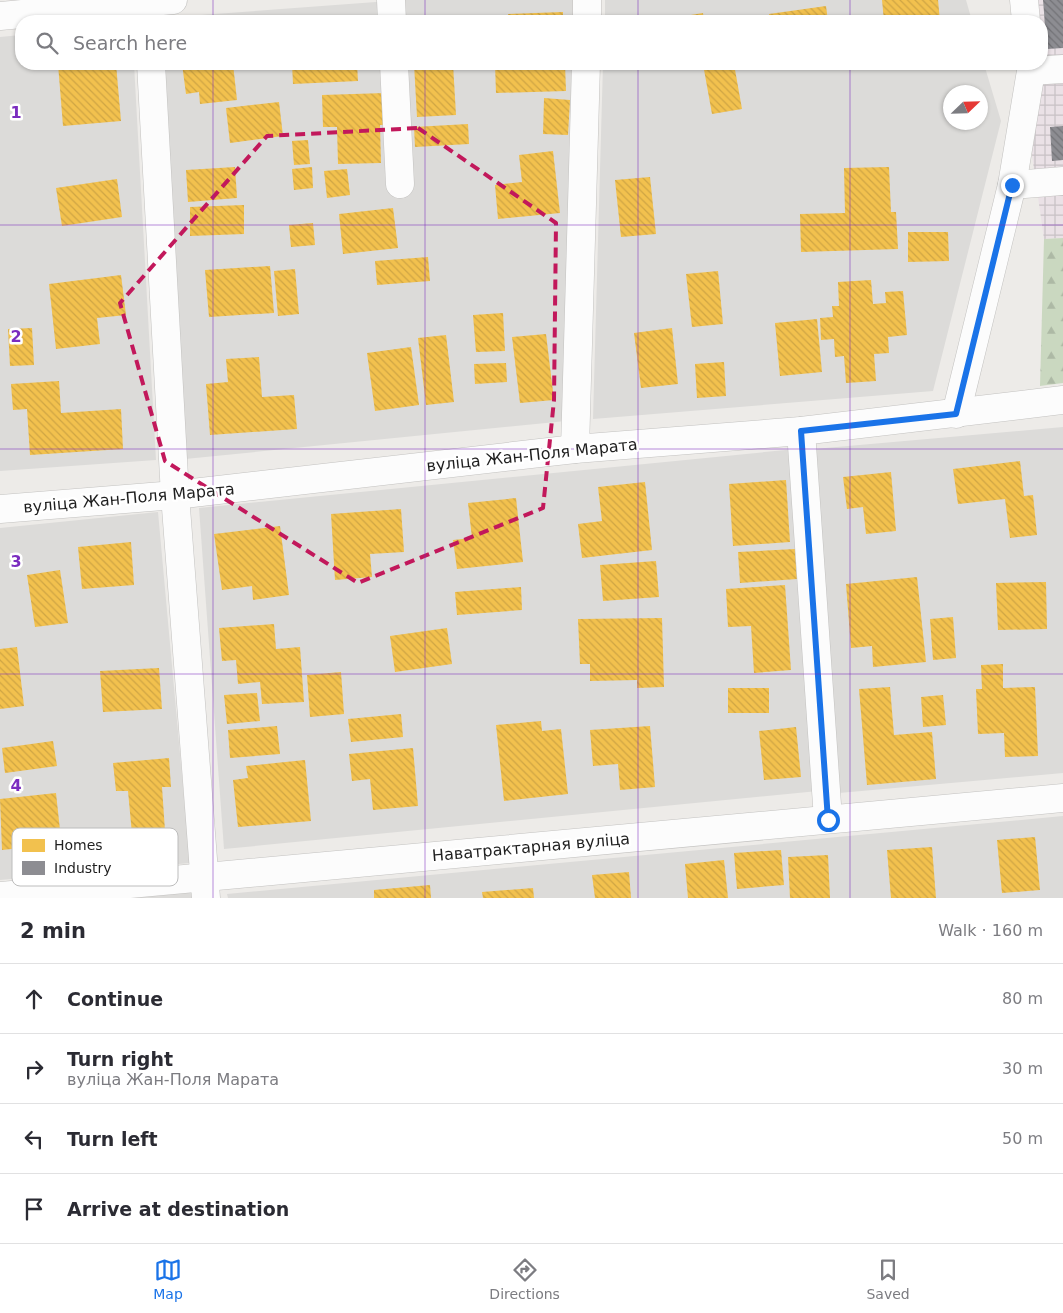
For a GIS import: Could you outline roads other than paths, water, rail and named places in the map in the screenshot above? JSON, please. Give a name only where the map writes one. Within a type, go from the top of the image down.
[{"type":"street","points":[[391,0],[392,15]]},
{"type":"street","points":[[587,0],[587,15]]},
{"type":"street","points":[[1024,0],[1025,15]]},
{"type":"street","points":[[20,15],[156,8]]},
{"type":"street","points":[[0,16],[15,15]]},
{"type":"street","points":[[1048,68],[1063,69]]},
{"type":"street","points":[[151,70],[175,495],[205,888]]},
{"type":"street","points":[[394,70],[400,184]]},
{"type":"street","points":[[575,449],[586,70]]},
{"type":"street","points":[[956,414],[1012,185],[1031,70]]},
{"type":"street","points":[[1012,185],[1063,181]]},
{"type":"street","name":"вуліца Жан-Поля Марата","points":[[0,509],[175,495],[575,449],[801,431],[1063,400]]},
{"type":"street","points":[[801,431],[828,820]]},
{"type":"street","name":"Наватрактарная вуліца","points":[[0,896],[205,888],[828,820],[1063,798]]}]
